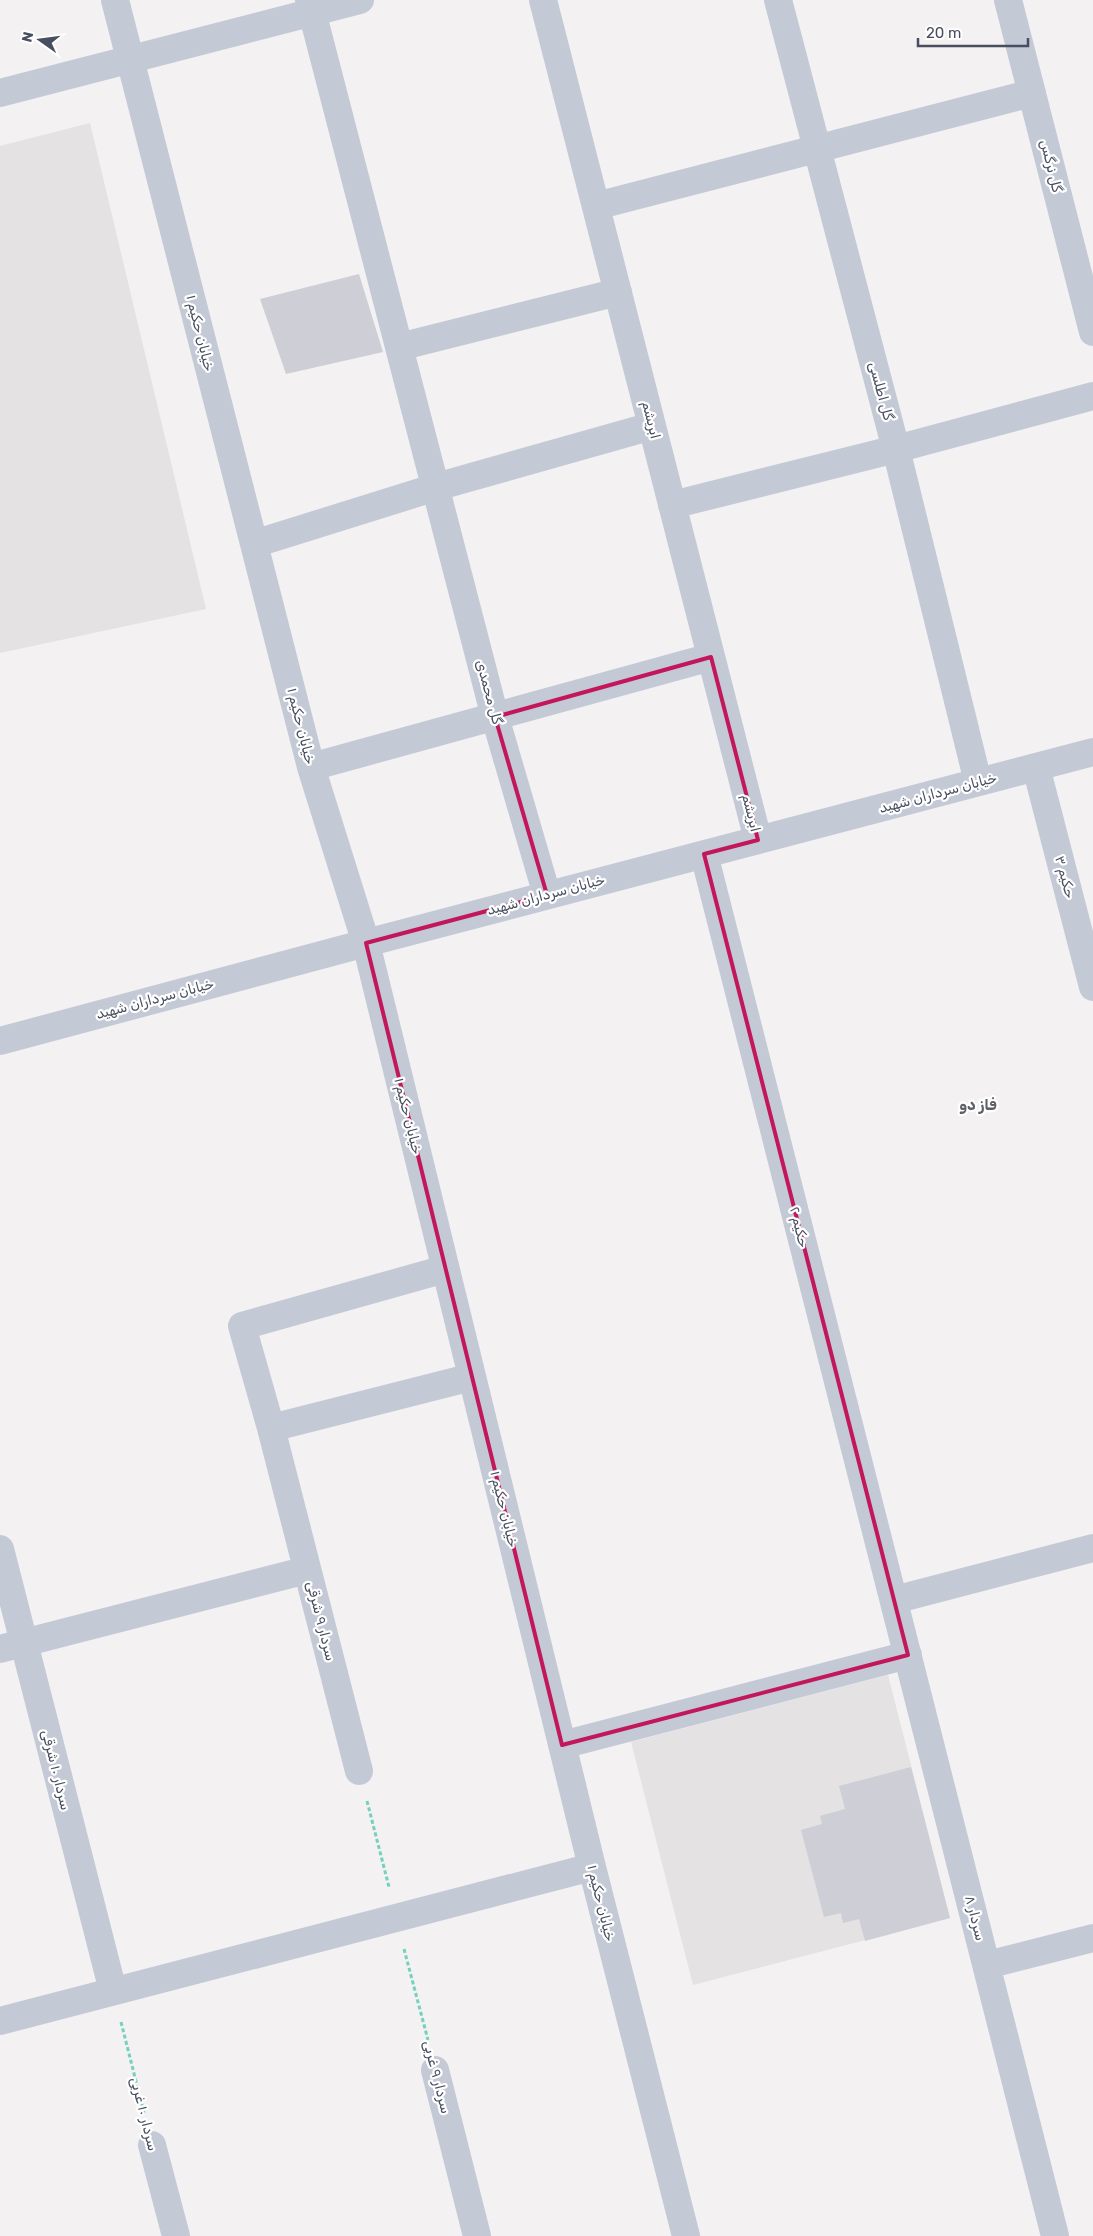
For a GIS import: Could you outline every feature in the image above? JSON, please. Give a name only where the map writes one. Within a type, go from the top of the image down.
[{"type":"street","name":"خیابان حکیم ۱","points":[[115,0],[311,767],[366,942],[592,1867],[686,2236]]},
{"type":"street","points":[[0,93],[130,60],[311,6],[360,0]]},
{"type":"street","name":"ابریشم","points":[[543,0],[758,840]]},
{"type":"street","name":"گل اطلسی","points":[[778,0],[896,449],[978,782]]},
{"type":"street","name":"گل نرگس","points":[[1008,0],[1091,319]]},
{"type":"street","name":"گل محمدی","points":[[311,6],[495,717],[547,895]]},
{"type":"street","points":[[596,206],[1032,93]]},
{"type":"street","points":[[400,347],[618,292]]},
{"type":"street","points":[[672,505],[896,449],[1093,396]]},
{"type":"street","points":[[254,544],[436,487],[652,426]]},
{"type":"street","points":[[311,767],[711,657]]},
{"type":"street","name":"خیابان سرداران شهید","points":[[0,1041],[366,942],[1093,752]]},
{"type":"street","name":"حکیم ۳","points":[[1036,767],[1093,987]]},
{"type":"street","name":"حکیم ۲","points":[[704,854],[894,1600]]},
{"type":"street","name":"سردار ۹ شرقی","points":[[359,1771],[271,1428],[242,1326],[445,1269]]},
{"type":"street","points":[[271,1428],[472,1378]]},
{"type":"street","points":[[894,1600],[1093,1548]]},
{"type":"street","name":"سردار ۱۰ شرقی","points":[[0,1549],[12,1646],[113,1992]]},
{"type":"street","points":[[12,1646],[307,1570]]},
{"type":"street","name":"سردار ۸","points":[[894,1600],[1055,2236]]},
{"type":"street","points":[[562,1745],[908,1654]]},
{"type":"street","points":[[0,2021],[592,1867]]},
{"type":"street","points":[[987,1965],[1093,1938]]},
{"type":"street","name":"سردار ۹ غربی","points":[[435,2070],[477,2236]]},
{"type":"street","name":"سردار ۱۰ غربی","points":[[152,2145],[176,2236]]},
{"type":"path","points":[[359,1771],[396,1918]]},
{"type":"path","name":"سردار ۹ غربی","points":[[396,1918],[435,2070]]},
{"type":"path","name":"سردار ۱۰ غربی","points":[[113,1992],[152,2145]]},
{"type":"highlighted area","points":[[711,657],[758,840],[704,854],[908,1655],[562,1745],[366,943],[547,895],[495,717]]},
{"type":"shaded area","points":[[90,123],[206,609],[0,653],[0,146]]},
{"type":"shaded area","points":[[888,1675],[950,1918],[693,1985],[631,1742]]},
{"type":"building","points":[[359,274],[383,352],[286,374],[260,299]]},
{"type":"building","points":[[911,1767],[950,1918],[865,1941],[859,1919],[843,1923],[841,1913],[824,1917],[801,1830],[822,1824],[820,1816],[845,1809],[839,1786]]},
{"type":"district","name":"فاز دو","points":[[978,1105]]}]
